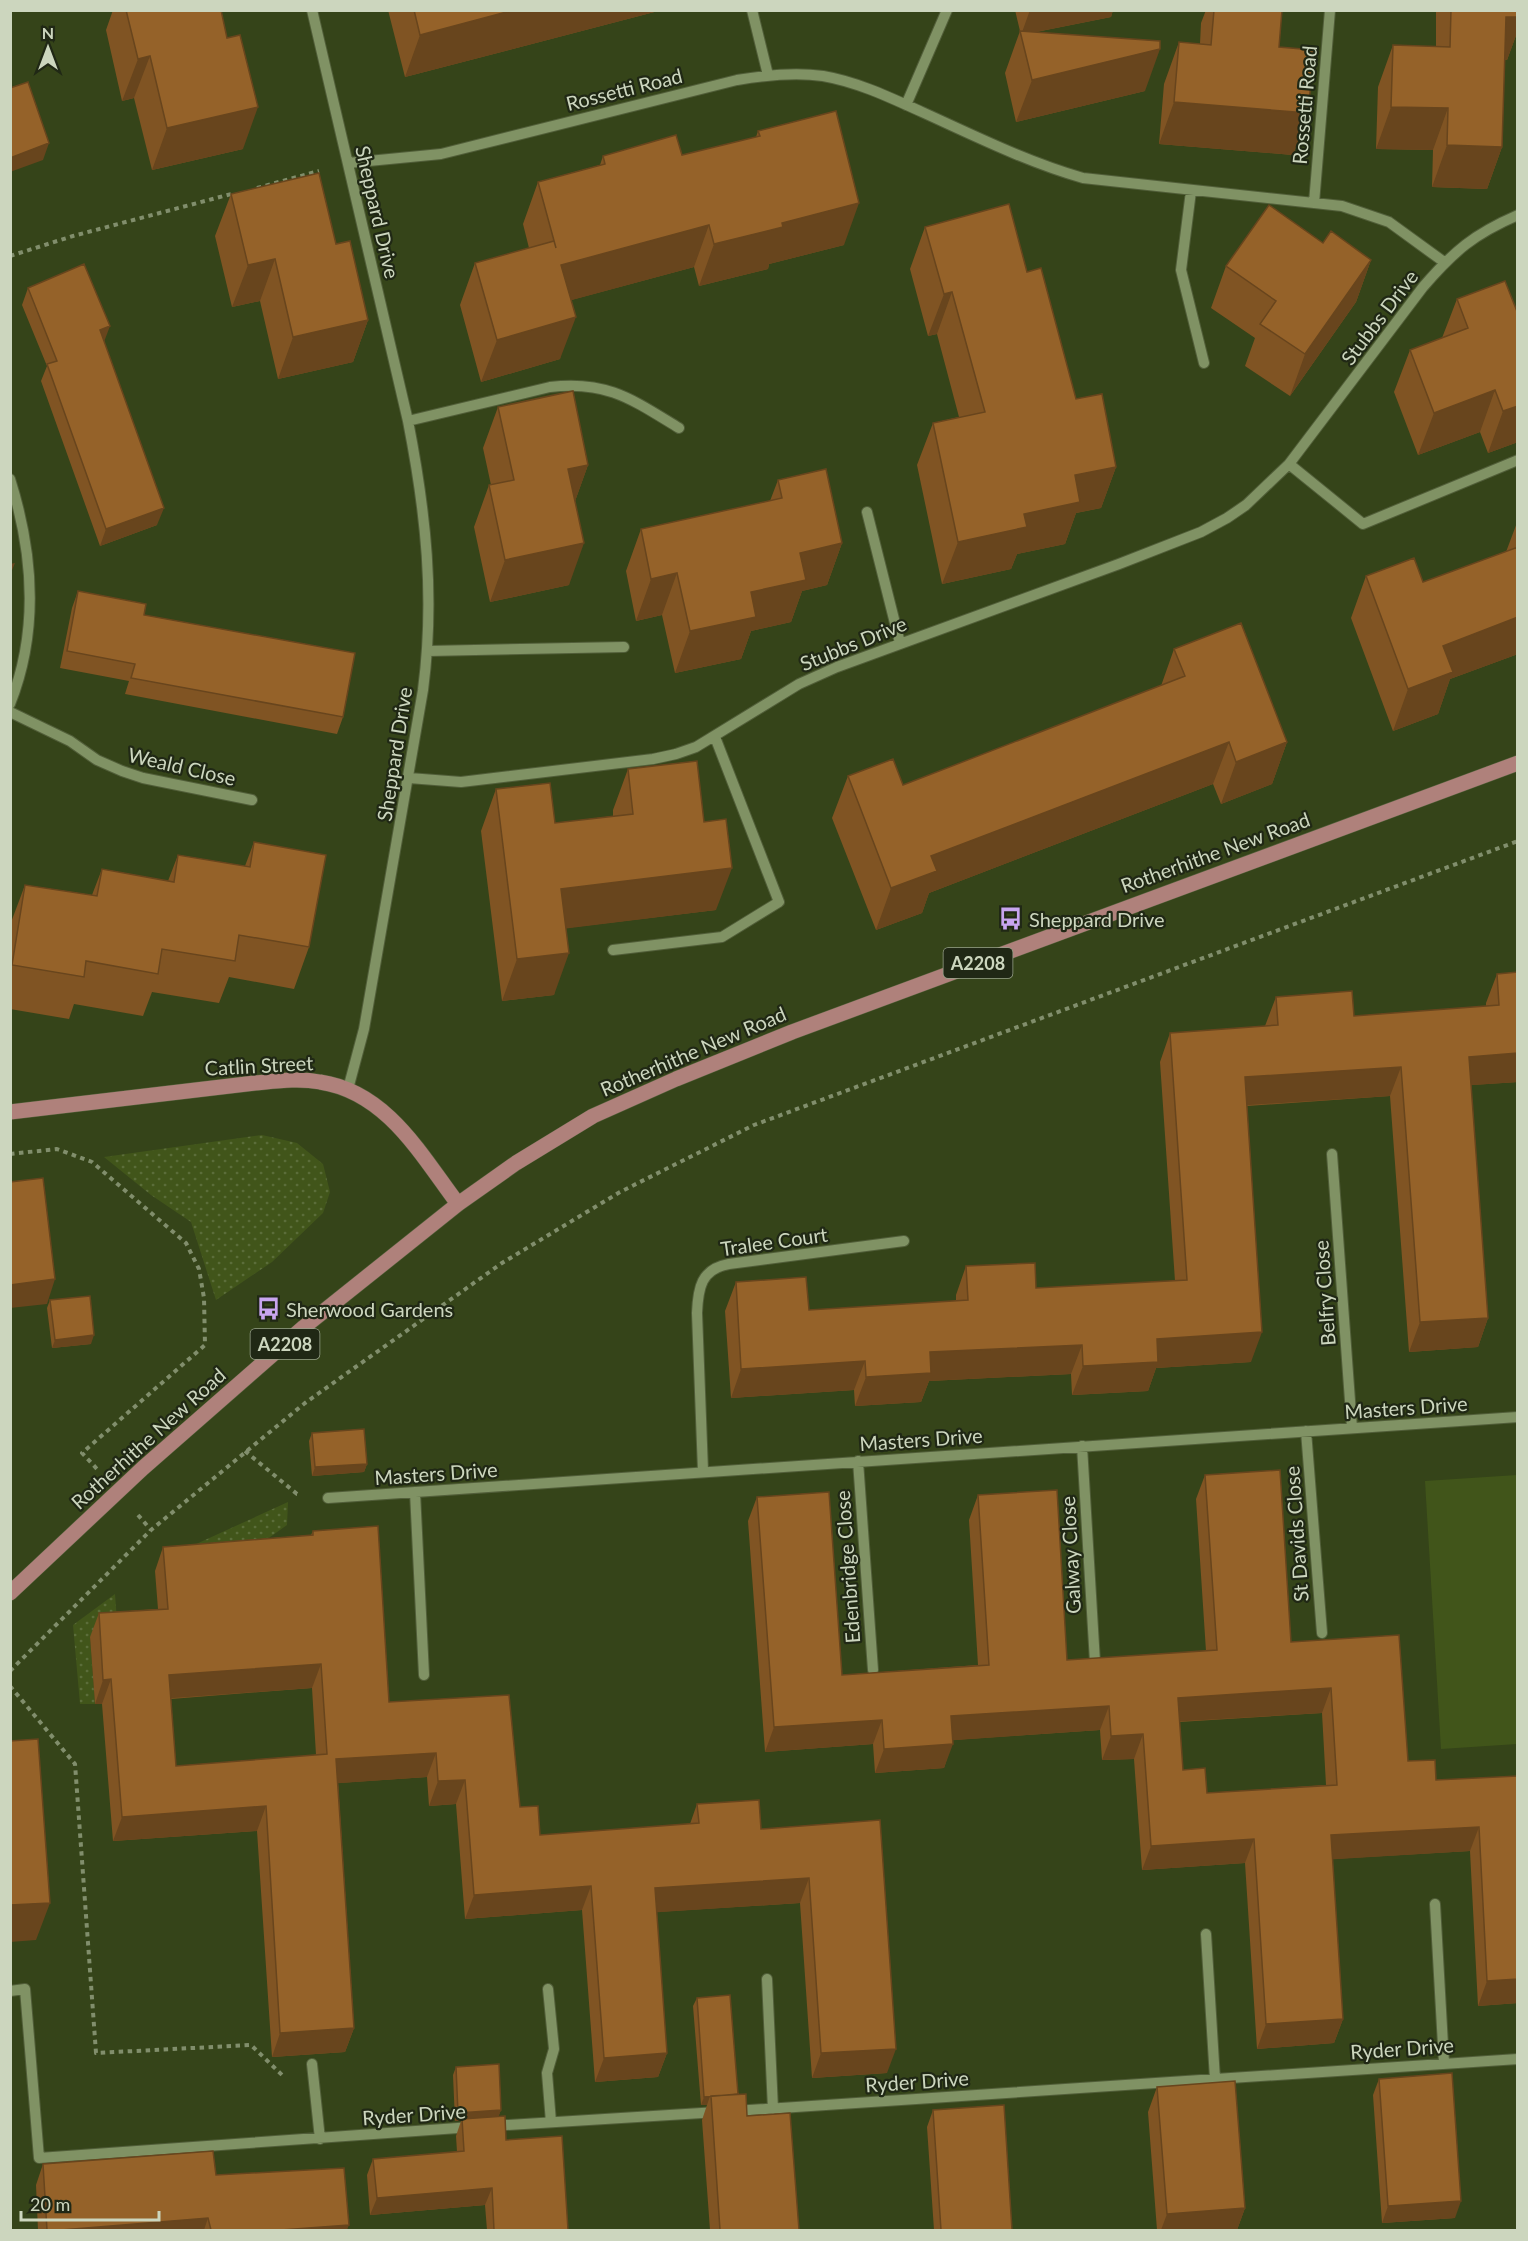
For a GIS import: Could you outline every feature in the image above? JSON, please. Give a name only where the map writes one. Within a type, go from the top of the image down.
[{"type":"main road","name":"Rotherhithe New Road","points":[[10,1593],[143,1468],[304,1327],[458,1204],[532,1153],[593,1116],[676,1079],[803,1028],[1518,763]]},
{"type":"main road","name":"Catlin Street","points":[[10,1112],[255,1083],[289,1080],[321,1082],[348,1089],[375,1103],[394,1120],[458,1204]]},
{"type":"street","name":"Sheppard Drive","points":[[312,10],[408,421],[417,465],[429,582],[428,651],[409,778],[364,1029],[348,1089]]},
{"type":"street","points":[[752,10],[768,75]]},
{"type":"street","points":[[906,105],[947,10]]},
{"type":"street","name":"Rossetti Road","points":[[1314,202],[1330,10]]},
{"type":"street","name":"Rossetti Road","points":[[348,163],[441,154],[737,80],[768,75],[805,74],[846,81],[1051,169],[1083,178],[1342,206],[1389,222],[1444,262]]},
{"type":"street","points":[[1191,191],[1181,270],[1204,363]]},
{"type":"street","name":"Stubbs Drive","points":[[409,778],[461,782],[653,759],[696,747],[799,684],[900,643],[1119,564],[1227,518],[1246,505],[1289,464],[1444,262],[1476,235],[1517,215]]},
{"type":"street","points":[[408,421],[550,387],[570,385],[590,386],[612,391],[679,428]]},
{"type":"street","points":[[1289,464],[1363,524],[1518,460]]},
{"type":"street","points":[[10,479],[24,528],[29,560],[30,611],[21,669],[10,704]]},
{"type":"street","points":[[867,512],[900,643]]},
{"type":"street","points":[[428,651],[624,647]]},
{"type":"street","name":"Weald Close","points":[[10,712],[70,741],[97,760],[122,771],[144,778],[252,801]]},
{"type":"street","points":[[613,950],[722,937],[779,902],[715,737]]},
{"type":"street","name":"Belfry Close","points":[[1332,1154],[1352,1428]]},
{"type":"street","name":"Tralee Court","points":[[703,1471],[697,1307],[699,1290],[710,1272],[714,1268],[729,1264],[904,1241]]},
{"type":"street","name":"Masters Drive","points":[[328,1498],[1518,1417]]},
{"type":"street","name":"St Davids Close","points":[[1306,1431],[1322,1633]]},
{"type":"street","name":"Galway Close","points":[[1082,1446],[1095,1662]]},
{"type":"street","name":"Edenbridge Close","points":[[858,1461],[873,1670]]},
{"type":"street","points":[[415,1492],[424,1675]]},
{"type":"street","points":[[1435,1904],[1444,2063]]},
{"type":"street","points":[[1206,1934],[1215,2079]]},
{"type":"street","points":[[767,1979],[773,2109]]},
{"type":"street","name":"Ryder Drive","points":[[10,1990],[26,1989],[39,2158],[1518,2059]]},
{"type":"street","points":[[548,1989],[554,2049],[548,2073],[551,2122]]},
{"type":"street","points":[[312,2064],[320,2139]]},
{"type":"path","points":[[254,188],[317,172]]},
{"type":"path","points":[[10,256],[73,236],[243,191]]},
{"type":"path","points":[[10,1671],[151,1530],[305,1403],[502,1263],[620,1192],[754,1125],[1518,841]]},
{"type":"path","points":[[10,1154],[57,1149],[92,1162],[186,1243],[199,1269],[204,1298],[205,1345],[82,1453],[93,1464]]},
{"type":"path","points":[[245,1451],[297,1494],[328,1498]]},
{"type":"path","points":[[141,1518],[151,1530]]},
{"type":"path","points":[[10,1686],[75,1764],[96,2053],[251,2045],[282,2076]]},
{"type":"green space","points":[[262,1135],[297,1143],[323,1164],[330,1192],[323,1213],[272,1262],[216,1300],[191,1222],[151,1195],[104,1157]]},
{"type":"green space","points":[[1517,1475],[1517,1744],[1441,1749],[1425,1481]]},
{"type":"green space","points":[[288,1502],[287,1525],[249,1552],[170,1556]]},
{"type":"green space","points":[[115,1594],[118,1635],[90,1638],[95,1704],[80,1704],[73,1625]]},
{"type":"building","points":[[126,10],[221,10],[227,38],[240,35],[258,107],[167,128],[150,56],[138,59]]},
{"type":"building","points":[[414,10],[514,10],[420,35]]},
{"type":"building","points":[[1214,10],[1282,10],[1279,47],[1314,50],[1308,113],[1174,102],[1179,42],[1211,45]]},
{"type":"building","points":[[1451,10],[1518,10],[1518,17],[1506,17],[1502,147],[1447,145],[1448,108],[1391,107],[1393,45],[1450,47]]},
{"type":"building","points":[[1020,31],[1160,41],[1160,49],[1032,80]]},
{"type":"building","points":[[28,82],[49,143],[10,158],[10,88]]},
{"type":"building","points":[[836,111],[859,203],[782,223],[783,227],[714,244],[709,225],[561,265],[576,317],[497,340],[475,263],[554,241],[556,248],[538,182],[605,164],[603,156],[676,135],[682,155],[760,136],[758,131]]},
{"type":"building","points":[[319,173],[336,244],[350,241],[368,320],[293,337],[275,259],[248,265],[231,194]]},
{"type":"building","points":[[1009,204],[1027,272],[1041,268],[1076,399],[1102,394],[1116,467],[1075,475],[1080,502],[1024,514],[1027,527],[958,542],[933,423],[985,412],[952,292],[944,294],[925,227]]},
{"type":"building","points":[[1269,205],[1323,243],[1331,231],[1371,260],[1305,354],[1260,324],[1276,301],[1226,266]]},
{"type":"building","points":[[84,264],[110,326],[100,330],[164,508],[106,529],[47,364],[57,361],[28,288]]},
{"type":"building","points":[[1505,281],[1518,314],[1518,406],[1503,411],[1495,390],[1434,413],[1410,350],[1468,328],[1457,299]]},
{"type":"building","points":[[573,391],[588,465],[568,469],[584,543],[505,560],[489,485],[514,480],[498,407]]},
{"type":"building","points":[[826,469],[842,543],[800,553],[806,580],[751,592],[756,617],[690,631],[677,573],[651,579],[641,529],[782,498],[778,480]]},
{"type":"building","points":[[1518,547],[1518,617],[1443,646],[1453,672],[1408,689],[1366,576],[1414,558],[1423,582]]},
{"type":"building","points":[[78,591],[146,604],[144,615],[355,653],[343,717],[131,678],[135,664],[67,651]]},
{"type":"building","points":[[1241,623],[1287,742],[1236,762],[1229,742],[931,856],[937,871],[891,888],[848,776],[893,759],[903,785],[1185,676],[1174,649]]},
{"type":"building","points":[[697,761],[704,822],[726,819],[732,868],[561,889],[569,953],[517,959],[496,789],[550,783],[555,823],[633,814],[628,769]]},
{"type":"building","points":[[254,842],[326,855],[309,947],[239,935],[235,961],[162,949],[158,974],[86,961],[84,977],[12,965],[25,885],[97,896],[102,869],[174,882],[178,855],[250,867]]},
{"type":"building","points":[[1518,972],[1518,1053],[1469,1057],[1488,1318],[1420,1322],[1401,1067],[1245,1077],[1262,1332],[1157,1339],[1158,1362],[1083,1366],[1082,1345],[930,1352],[931,1373],[866,1377],[865,1361],[741,1369],[736,1282],[806,1277],[809,1310],[968,1300],[966,1266],[1035,1263],[1036,1288],[1187,1280],[1170,1033],[1278,1025],[1276,997],[1352,991],[1354,1016],[1499,1005],[1497,974]]},
{"type":"building","points":[[43,1178],[55,1279],[10,1285],[10,1182]]},
{"type":"building","points":[[90,1296],[94,1335],[55,1340],[50,1300]]},
{"type":"building","points":[[364,1429],[367,1464],[315,1467],[312,1433]]},
{"type":"building","points":[[1280,1470],[1291,1642],[1399,1635],[1408,1761],[1435,1760],[1436,1780],[1518,1776],[1518,1979],[1487,1981],[1479,1827],[1331,1835],[1343,2019],[1266,2024],[1254,1839],[1151,1846],[1143,1734],[1111,1736],[1109,1706],[951,1716],[953,1744],[884,1749],[882,1720],[774,1727],[757,1497],[829,1492],[842,1675],[989,1665],[978,1495],[1057,1490],[1067,1660],[1217,1650],[1205,1475]],"holes":[[[1331,1688],[1337,1785],[1207,1793],[1205,1768],[1183,1770],[1178,1698]]]},
{"type":"building","points":[[378,1526],[389,1702],[509,1695],[520,1807],[538,1806],[540,1835],[699,1823],[697,1804],[759,1800],[761,1829],[880,1820],[896,2049],[821,2053],[809,1878],[655,1888],[667,2053],[604,2058],[591,1886],[474,1895],[465,1780],[438,1781],[436,1753],[336,1759],[354,2028],[280,2033],[266,1806],[122,1817],[111,1679],[103,1680],[99,1613],[168,1609],[163,1547],[313,1535],[313,1531]],"holes":[[[321,1664],[327,1754],[176,1766],[169,1675]]]},
{"type":"building","points":[[38,1739],[50,1903],[10,1905],[10,1741]]},
{"type":"building","points":[[730,1995],[738,2094],[704,2097],[697,1998]]},
{"type":"building","points":[[499,2064],[501,2110],[458,2113],[456,2067]]},
{"type":"building","points":[[1452,2073],[1461,2201],[1388,2206],[1379,2079]]},
{"type":"building","points":[[1235,2081],[1245,2208],[1167,2214],[1157,2087]]},
{"type":"building","points":[[746,2094],[747,2116],[790,2113],[799,2230],[720,2230],[711,2096]]},
{"type":"building","points":[[1004,2105],[1012,2230],[941,2230],[933,2110]]},
{"type":"building","points":[[505,2116],[506,2140],[562,2136],[568,2230],[494,2230],[492,2188],[377,2198],[373,2159],[464,2151],[462,2119]]},
{"type":"building","points":[[213,2151],[216,2175],[344,2168],[349,2225],[281,2230],[211,2230],[208,2218],[47,2230],[43,2164]]},
{"type":"place","name":"Sheppard Drive","points":[[1011,919]]},
{"type":"place","name":"Sherwood Gardens","points":[[268,1309]]}]
